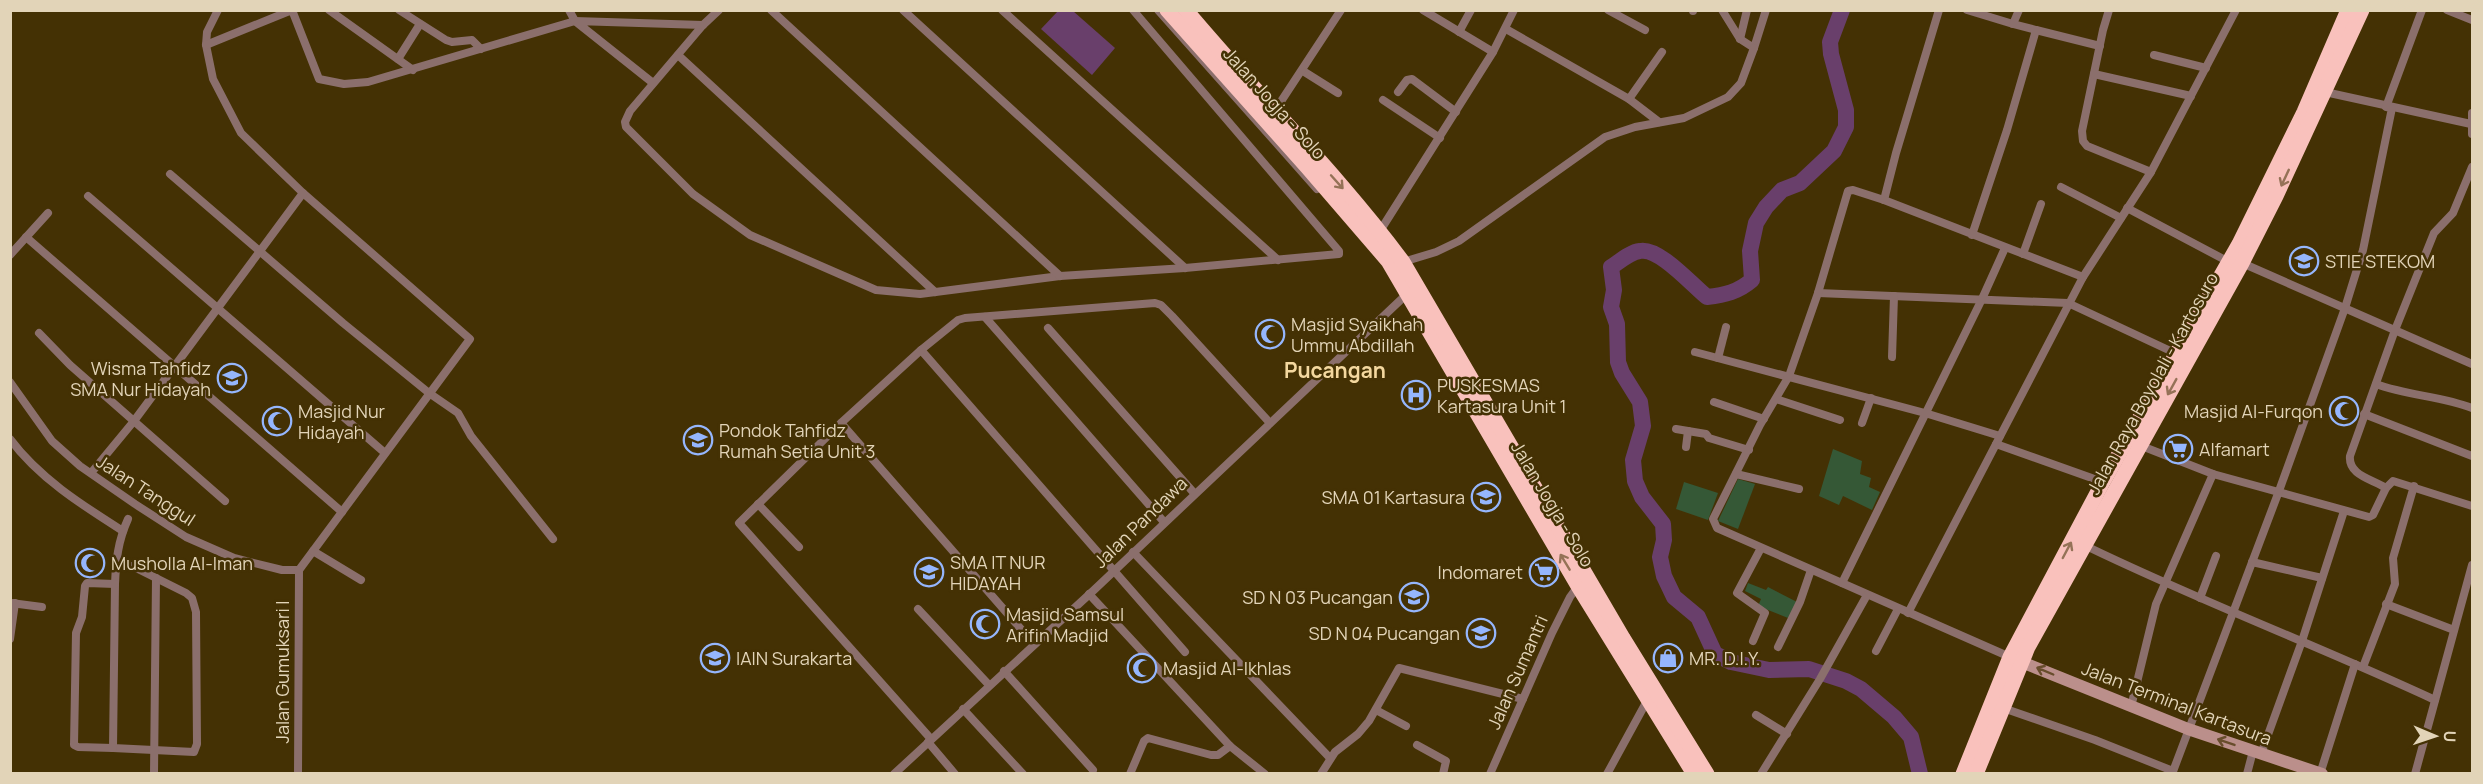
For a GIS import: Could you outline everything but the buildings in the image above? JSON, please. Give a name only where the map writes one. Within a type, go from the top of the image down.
[{"type":"highway","name":"Jalan Jogja - Solo","points":[[1167,10],[1185,14],[1274,112],[1374,234],[1388,261],[1707,774]]},
{"type":"highway","name":"Jalan Raya Boyolali - Kartosuro","points":[[1963,774],[2016,659],[2103,482],[2177,354],[2235,263],[2348,10]]},
{"type":"highway","name":"Jalan Raya Boyolali - Kartosuro","points":[[1976,774],[2003,708],[2016,659],[2084,545],[2139,445],[2325,93],[2362,10]]},
{"type":"highway","name":"Jalan Jogja - Solo","points":[[1185,14],[1374,234],[1403,262],[1578,586],[1694,774]]},
{"type":"street","points":[[218,10],[207,32],[206,45],[213,79],[241,133],[303,193],[470,339],[299,570]]},
{"type":"street","points":[[206,45],[292,10],[319,79],[355,84],[413,70],[575,21],[703,25]]},
{"type":"street","points":[[329,10],[413,70]]},
{"type":"street","points":[[399,10],[449,42],[472,40],[481,49]]},
{"type":"street","points":[[569,10],[575,21],[653,83]]},
{"type":"street","points":[[719,10],[703,25],[626,116],[626,127],[693,194],[757,239],[876,290],[920,294],[1060,276],[1185,268],[1339,254],[1340,251],[1133,10]]},
{"type":"street","points":[[771,10],[1060,276]]},
{"type":"street","points":[[903,10],[1185,268]]},
{"type":"street","points":[[1002,10],[1278,260]]},
{"type":"street","points":[[1158,10],[1352,227],[1374,234],[1440,138],[1493,52],[1514,10]]},
{"type":"street","points":[[1274,112],[1341,10]]},
{"type":"street","points":[[1423,10],[1493,52]]},
{"type":"street","points":[[1459,32],[1471,10]]},
{"type":"street","points":[[1608,10],[1645,30]]},
{"type":"street","points":[[1722,10],[1740,39],[1754,48]]},
{"type":"street","points":[[1740,39],[1747,10]]},
{"type":"street","points":[[1403,262],[1436,252],[1459,241],[1605,137],[1628,129],[1684,118],[1728,97],[1741,83],[1766,10]]},
{"type":"street","points":[[1884,200],[1939,10]]},
{"type":"street","points":[[1966,10],[2100,46]]},
{"type":"street","points":[[2013,24],[2019,10]]},
{"type":"street","points":[[2109,10],[2082,130],[2084,143],[2151,172]]},
{"type":"street","points":[[1908,613],[2068,303],[2151,172],[2236,10]]},
{"type":"street","points":[[2003,708],[2095,740],[2172,772],[2279,491],[2345,308],[2363,250],[2389,107],[2422,10]]},
{"type":"street","points":[[2447,10],[2472,20]]},
{"type":"street","points":[[398,59],[420,24]]},
{"type":"street","points":[[1506,29],[1629,99],[1659,122]]},
{"type":"street","points":[[1972,235],[2007,130],[2036,30]]},
{"type":"street","points":[[1629,99],[1662,52]]},
{"type":"street","points":[[678,55],[935,292]]},
{"type":"street","points":[[2154,55],[2206,68]]},
{"type":"street","points":[[1303,70],[1338,93]]},
{"type":"street","points":[[2094,74],[2191,96]]},
{"type":"street","points":[[1398,92],[1407,80],[1412,79],[1456,112]]},
{"type":"street","points":[[2325,93],[2471,124]]},
{"type":"street","points":[[1383,100],[1440,138]]},
{"type":"street","points":[[2472,113],[2472,134]]},
{"type":"street","points":[[2386,488],[2353,471],[2350,456],[2395,330],[2434,233],[2454,211],[2472,166]]},
{"type":"street","points":[[170,174],[429,393],[458,413],[471,436],[553,539]]},
{"type":"street","points":[[2061,187],[2121,218]]},
{"type":"street","points":[[2016,659],[1718,528],[1714,524],[1714,515],[1789,376],[1818,293],[1848,191],[1884,200],[2083,277]]},
{"type":"street","points":[[91,473],[134,421],[174,364],[261,252],[303,193]]},
{"type":"street","points":[[88,196],[385,453]]},
{"type":"street","points":[[2023,254],[2041,204]]},
{"type":"street","points":[[2127,208],[2235,263],[2472,364]]},
{"type":"street","points":[[10,255],[48,213]]},
{"type":"street","points":[[26,237],[342,512]]},
{"type":"street","points":[[1842,583],[1983,299],[2005,248]]},
{"type":"street","name":"Jalan Pandawa","points":[[894,774],[1089,594],[1408,293]]},
{"type":"street","points":[[1818,293],[2068,303],[2177,354]]},
{"type":"street","points":[[1892,357],[1894,296]]},
{"type":"street","points":[[956,774],[929,740],[739,523],[841,423],[921,350],[958,320],[1158,304],[1172,316],[1270,423]]},
{"type":"street","points":[[985,317],[1164,522]]},
{"type":"street","points":[[1718,358],[1726,327]]},
{"type":"street","points":[[1048,328],[1194,493]]},
{"type":"street","points":[[39,333],[70,365],[225,501]]},
{"type":"street","points":[[921,350],[1185,652]]},
{"type":"street","points":[[1695,352],[1925,413],[2103,482]]},
{"type":"street","name":"Jalan Tanggul","points":[[10,382],[48,437],[91,473],[144,510],[199,543],[234,558],[268,568],[299,570]]},
{"type":"street","points":[[2376,384],[2398,392],[2451,401],[2472,408]]},
{"type":"street","points":[[1862,423],[1870,398]]},
{"type":"street","points":[[1776,399],[1840,420]]},
{"type":"street","points":[[1714,402],[1764,419]]},
{"type":"street","points":[[2364,414],[2472,456]]},
{"type":"street","points":[[841,423],[1035,644]]},
{"type":"street","points":[[1676,429],[1706,434],[1709,438],[1749,450]]},
{"type":"street","points":[[1686,447],[1688,431]]},
{"type":"street","points":[[10,439],[30,462],[54,483],[91,511],[123,531]]},
{"type":"street","points":[[2139,445],[2213,474],[2369,517],[2373,516],[2386,488],[2393,481],[2472,506]]},
{"type":"street","points":[[1736,474],[1799,489]]},
{"type":"street","points":[[2131,707],[2151,623],[2213,474]]},
{"type":"street","points":[[2320,773],[2359,665],[2396,582],[2393,558],[2414,486]]},
{"type":"street","points":[[758,504],[799,547]]},
{"type":"street","points":[[2247,774],[2302,641],[2344,511]]},
{"type":"street","points":[[113,748],[116,559],[128,519]]},
{"type":"street","points":[[2084,545],[2166,584],[2359,665],[2435,700]]},
{"type":"street","points":[[1753,641],[1765,613],[1737,592],[1761,548]]},
{"type":"street","points":[[313,551],[361,580]]},
{"type":"street","points":[[1133,552],[1330,758]]},
{"type":"street","points":[[2200,598],[2216,555]]},
{"type":"street","points":[[115,584],[87,582],[84,588],[82,617],[76,633],[74,745],[193,753],[197,744],[195,606],[189,594],[116,559]]},
{"type":"street","points":[[2252,562],[2322,578]]},
{"type":"street","points":[[2415,774],[2472,565]]},
{"type":"street","name":"Jalan Gumuksari I","points":[[298,774],[299,570]]},
{"type":"street","points":[[1778,647],[1797,609],[1811,570]]},
{"type":"street","points":[[154,774],[156,578]]},
{"type":"street","name":"Jalan Sumantri","points":[[1490,774],[1564,610],[1578,586]]},
{"type":"street","points":[[1089,594],[1230,746],[1264,774]]},
{"type":"street","points":[[1761,774],[1820,679],[1867,595]]},
{"type":"street","points":[[10,639],[13,603],[42,607]]},
{"type":"street","points":[[2386,604],[2454,630]]},
{"type":"street","points":[[918,609],[989,684]]},
{"type":"street","points":[[1876,651],[1898,609]]},
{"type":"street","name":"Jalan Terminal Kartasura","points":[[2016,659],[2188,729],[2320,773]]},
{"type":"street","points":[[1325,772],[1330,758],[1361,731],[1376,710],[1395,672],[1400,668],[1523,699]]},
{"type":"street","points":[[1004,671],[1093,770]]},
{"type":"street","points":[[1607,774],[1648,699]]},
{"type":"street","points":[[963,710],[1023,774]]},
{"type":"street","points":[[1376,710],[1406,726]]},
{"type":"street","points":[[1756,715],[1786,734]]},
{"type":"street","points":[[1130,774],[1143,741],[1148,738],[1211,755],[1218,755],[1230,746]]},
{"type":"street","points":[[1417,745],[1446,761],[1443,774]]},
{"type":"green space","points":[[1833,449],[1862,461],[1860,474],[1871,478],[1869,487],[1880,492],[1872,510],[1843,496],[1839,505],[1819,496]]},
{"type":"green space","points":[[1738,479],[1755,484],[1738,529],[1718,521]]},
{"type":"green space","points":[[1684,482],[1718,493],[1708,520],[1676,509]]},
{"type":"green space","points":[[1748,583],[1766,590],[1768,587],[1797,602],[1788,618],[1758,606],[1761,599],[1745,591]]},
{"type":"shaded area","points":[[1058,11],[1073,11],[1115,48],[1092,75],[1041,29]]},
{"type":"waterway","points":[[1842,10],[1830,42],[1846,110],[1846,127],[1834,151],[1800,183],[1782,190],[1766,207],[1756,223],[1750,251],[1752,280],[1731,292],[1707,297],[1666,261],[1648,251],[1640,251],[1629,255],[1611,267],[1614,290],[1611,307],[1617,324],[1618,362],[1640,402],[1643,426],[1633,460],[1635,481],[1642,497],[1663,524],[1664,540],[1660,557],[1664,576],[1674,597],[1698,617],[1715,654],[1731,662],[1769,670],[1809,669],[1846,681],[1861,689],[1894,717],[1911,737],[1920,774]]},
{"type":"place","name":"STIE STEKOM","points":[[2304,261]]},
{"type":"place","name":"Masjid Syaikhah Ummu Abdillah","points":[[1270,334]]},
{"type":"place","name":"Wisma Tahfidz SMA Nur Hidayah","points":[[232,378]]},
{"type":"place","name":"PUSKESMAS Kartasura Unit 1","points":[[1416,395]]},
{"type":"place","name":"Masjid Al-Furqon","points":[[2344,411]]},
{"type":"place","name":"Masjid Nur Hidayah","points":[[277,421]]},
{"type":"place","name":"Pondok Tahfidz Rumah Setia Unit 3","points":[[698,440]]},
{"type":"place","name":"Alfamart","points":[[2178,449]]},
{"type":"place","name":"SMA 01 Kartasura","points":[[1486,497]]},
{"type":"place","name":"Musholla Al-Iman","points":[[90,563]]},
{"type":"place","name":"SMA IT NUR HIDAYAH","points":[[929,572]]},
{"type":"place","name":"Indomaret","points":[[1544,572]]},
{"type":"place","name":"SD N 03 Pucangan","points":[[1414,597]]},
{"type":"place","name":"Masjid Samsul Arifin Madjid","points":[[985,624]]},
{"type":"place","name":"SD N 04 Pucangan","points":[[1481,633]]},
{"type":"place","name":"IAIN Surakarta","points":[[715,658]]},
{"type":"place","name":"MR. D.I.Y.","points":[[1668,658]]},
{"type":"place","name":"Masjid Al-Ikhlas","points":[[1142,668]]},
{"type":"district","name":"Pucangan","points":[[1335,370]]}]
